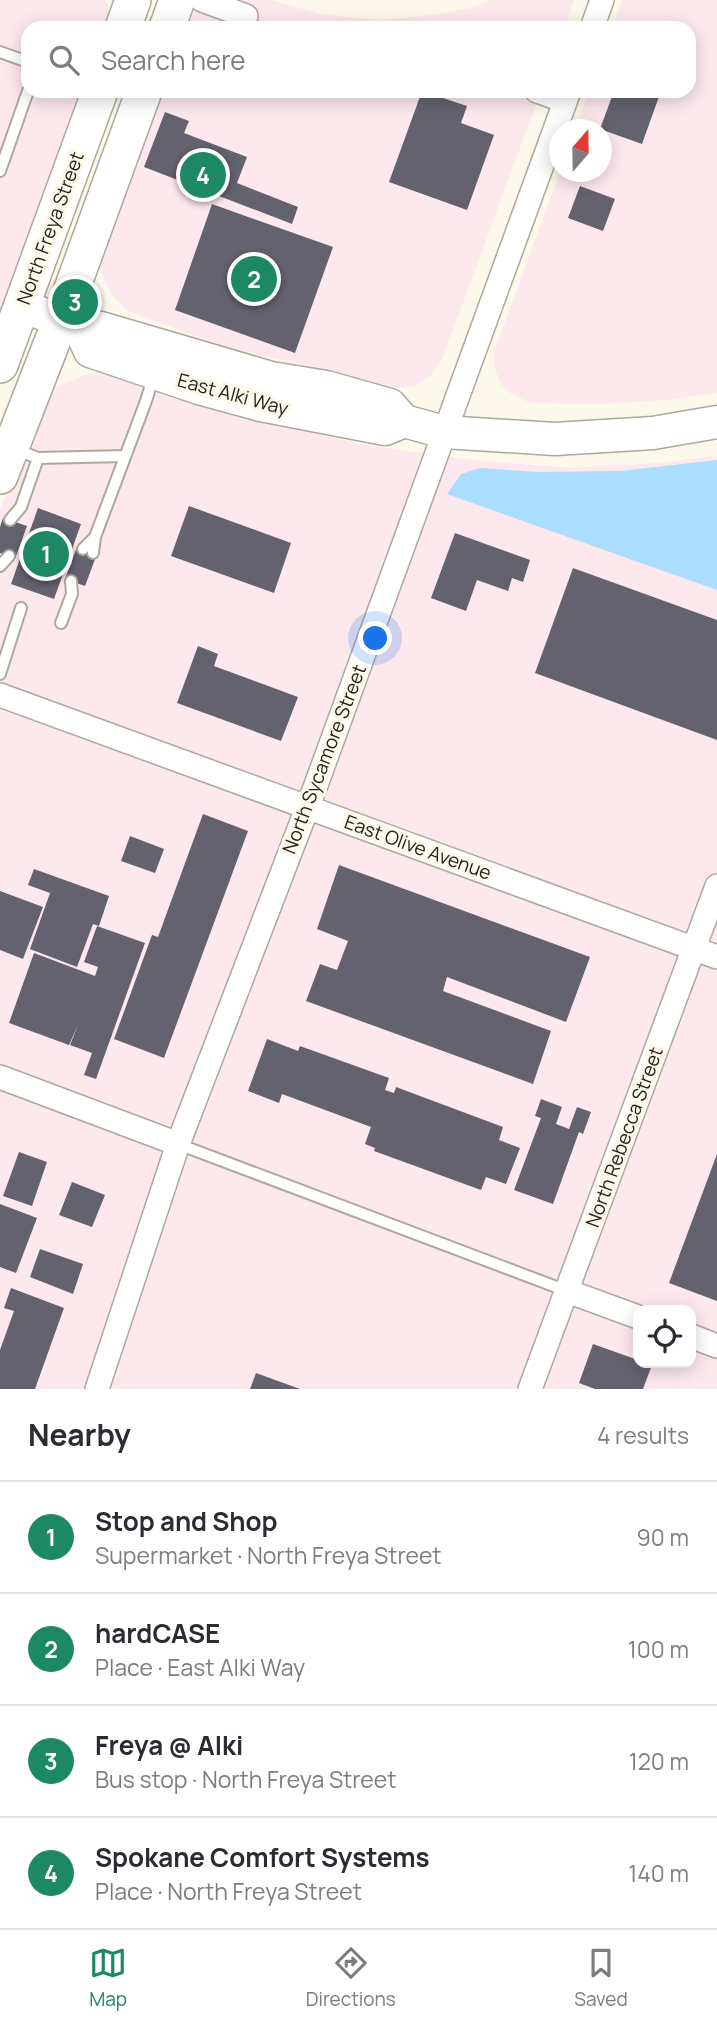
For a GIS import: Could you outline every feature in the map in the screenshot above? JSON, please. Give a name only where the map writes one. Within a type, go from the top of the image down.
[{"type":"main road","points":[[126,21],[133,0]]},
{"type":"main road","points":[[170,21],[177,0]]},
{"type":"main road","name":"North Freya Street","points":[[0,365],[97,98]]},
{"type":"main road","points":[[16,460],[70,323],[142,98]]},
{"type":"main road","name":"East Alki Way","points":[[21,306],[70,323],[102,328],[271,378],[326,387],[390,405],[404,421],[444,432],[555,439],[653,433],[717,422]]},
{"type":"main road","name":"East Alki Way","points":[[70,323],[90,351],[261,405],[386,429],[404,421]]},
{"type":"street","points":[[202,0],[246,16]]},
{"type":"street","points":[[594,21],[602,0]]},
{"type":"street","name":"North Sycamore Street","points":[[97,1389],[178,1144],[307,807],[566,98]]},
{"type":"street","name":"East Olive Avenue","points":[[0,695],[717,957]]},
{"type":"street","name":"North Rebecca Street","points":[[530,1389],[717,886]]},
{"type":"street","points":[[0,1077],[178,1144]]},
{"type":"street","points":[[567,1291],[633,1315]]},
{"type":"street","points":[[696,1338],[717,1346]]},
{"type":"lane","points":[[0,52],[21,60]]},
{"type":"lane","points":[[0,172],[26,98]]},
{"type":"lane","points":[[88,551],[155,373]]},
{"type":"lane","points":[[21,524],[16,460],[125,456]]},
{"type":"lane","points":[[10,520],[21,507]]},
{"type":"lane","points":[[0,566],[9,556]]},
{"type":"lane","points":[[61,623],[77,583]]},
{"type":"lane","points":[[0,674],[21,608]]},
{"type":"lane","points":[[178,1144],[567,1291]]},
{"type":"shaded area","points":[[0,0],[105,0],[108,5],[108,21],[21,21],[21,98],[82,98],[0,329]]},
{"type":"shaded area","points":[[199,0],[271,0],[325,15],[380,20],[434,15],[466,9],[492,0],[574,0],[566,21],[191,21]]},
{"type":"shaded area","points":[[622,0],[717,0],[717,393],[665,400],[599,404],[530,403],[510,393],[501,384],[494,367],[494,352],[556,182],[612,182],[612,119],[579,119],[586,98],[696,98],[696,21],[614,21]]},
{"type":"shaded area","points":[[159,98],[538,98],[442,360],[430,376],[416,386],[397,388],[220,345],[128,311],[111,294],[101,272],[98,247]]},
{"type":"shaded area","points":[[90,373],[115,375],[213,407],[363,445],[481,461],[571,468],[717,456],[717,1389],[0,1389],[0,509],[39,411],[54,388]]},
{"type":"water","points":[[717,460],[717,590],[447,494],[461,474],[480,468],[538,472],[621,471]]},
{"type":"building","points":[[419,98],[443,98],[467,106],[461,123],[494,135],[467,210],[389,182]]},
{"type":"building","points":[[611,98],[658,98],[642,144],[612,133],[612,119],[604,119]]},
{"type":"building","points":[[165,112],[189,121],[184,133],[247,157],[237,183],[298,207],[292,224],[144,167]]},
{"type":"building","points":[[580,186],[615,199],[603,231],[568,218]]},
{"type":"building","points":[[212,204],[333,247],[295,353],[175,310]]},
{"type":"building","points":[[189,506],[291,543],[274,593],[171,556]]},
{"type":"building","points":[[38,508],[81,524],[54,599],[11,584]]},
{"type":"building","points":[[3,518],[27,526],[15,559],[0,553],[0,527]]},
{"type":"building","points":[[455,533],[530,560],[523,582],[512,578],[508,591],[477,580],[466,611],[431,598]]},
{"type":"building","points":[[77,547],[97,554],[85,586],[65,579]]},
{"type":"building","points":[[573,568],[717,620],[717,740],[535,673]]},
{"type":"building","points":[[198,646],[218,654],[214,666],[298,697],[281,741],[177,703]]},
{"type":"building","points":[[203,814],[248,831],[164,1058],[114,1039],[152,935],[158,937]]},
{"type":"building","points":[[130,836],[164,849],[155,873],[121,861]]},
{"type":"building","points":[[339,865],[590,957],[566,1022],[447,977],[443,991],[551,1031],[533,1084],[306,1001],[320,964],[337,970],[348,941],[317,929]]},
{"type":"building","points":[[34,869],[109,896],[99,926],[93,924],[77,967],[30,949],[50,893],[28,885]]},
{"type":"building","points":[[0,891],[43,907],[23,959],[0,950]]},
{"type":"building","points":[[97,926],[145,943],[96,1079],[84,1075],[92,1053],[70,1045],[78,1025],[69,1045],[9,1023],[34,953],[95,976],[98,967],[84,962]]},
{"type":"building","points":[[267,1039],[298,1051],[300,1046],[389,1078],[385,1090],[394,1093],[396,1087],[503,1127],[499,1140],[520,1148],[506,1184],[486,1177],[481,1190],[374,1151],[375,1148],[365,1144],[371,1127],[282,1094],[279,1103],[248,1091]]},
{"type":"building","points":[[541,1099],[562,1107],[556,1124],[569,1129],[577,1107],[591,1112],[583,1134],[579,1132],[553,1204],[514,1190],[541,1118],[535,1116]]},
{"type":"building","points":[[19,1152],[47,1162],[32,1206],[3,1196]]},
{"type":"building","points":[[717,1154],[717,1301],[669,1283]]},
{"type":"building","points":[[72,1182],[105,1195],[92,1227],[59,1215]]},
{"type":"building","points":[[0,1204],[37,1218],[16,1273],[0,1267]]},
{"type":"building","points":[[40,1249],[83,1264],[73,1294],[30,1277]]},
{"type":"building","points":[[11,1288],[64,1308],[35,1389],[0,1389],[0,1350],[14,1311],[4,1308]]},
{"type":"building","points":[[593,1344],[633,1358],[633,1368],[651,1368],[643,1389],[595,1389],[579,1383]]},
{"type":"building","points":[[256,1373],[300,1389],[250,1389]]},
{"type":"place","name":"Spokane Comfort Systems","points":[[203,175]]},
{"type":"place","name":"hardCASE","points":[[254,279]]},
{"type":"place","name":"Freya @ Alki","points":[[75,302]]},
{"type":"place","name":"Stop and Shop","points":[[46,554]]}]
